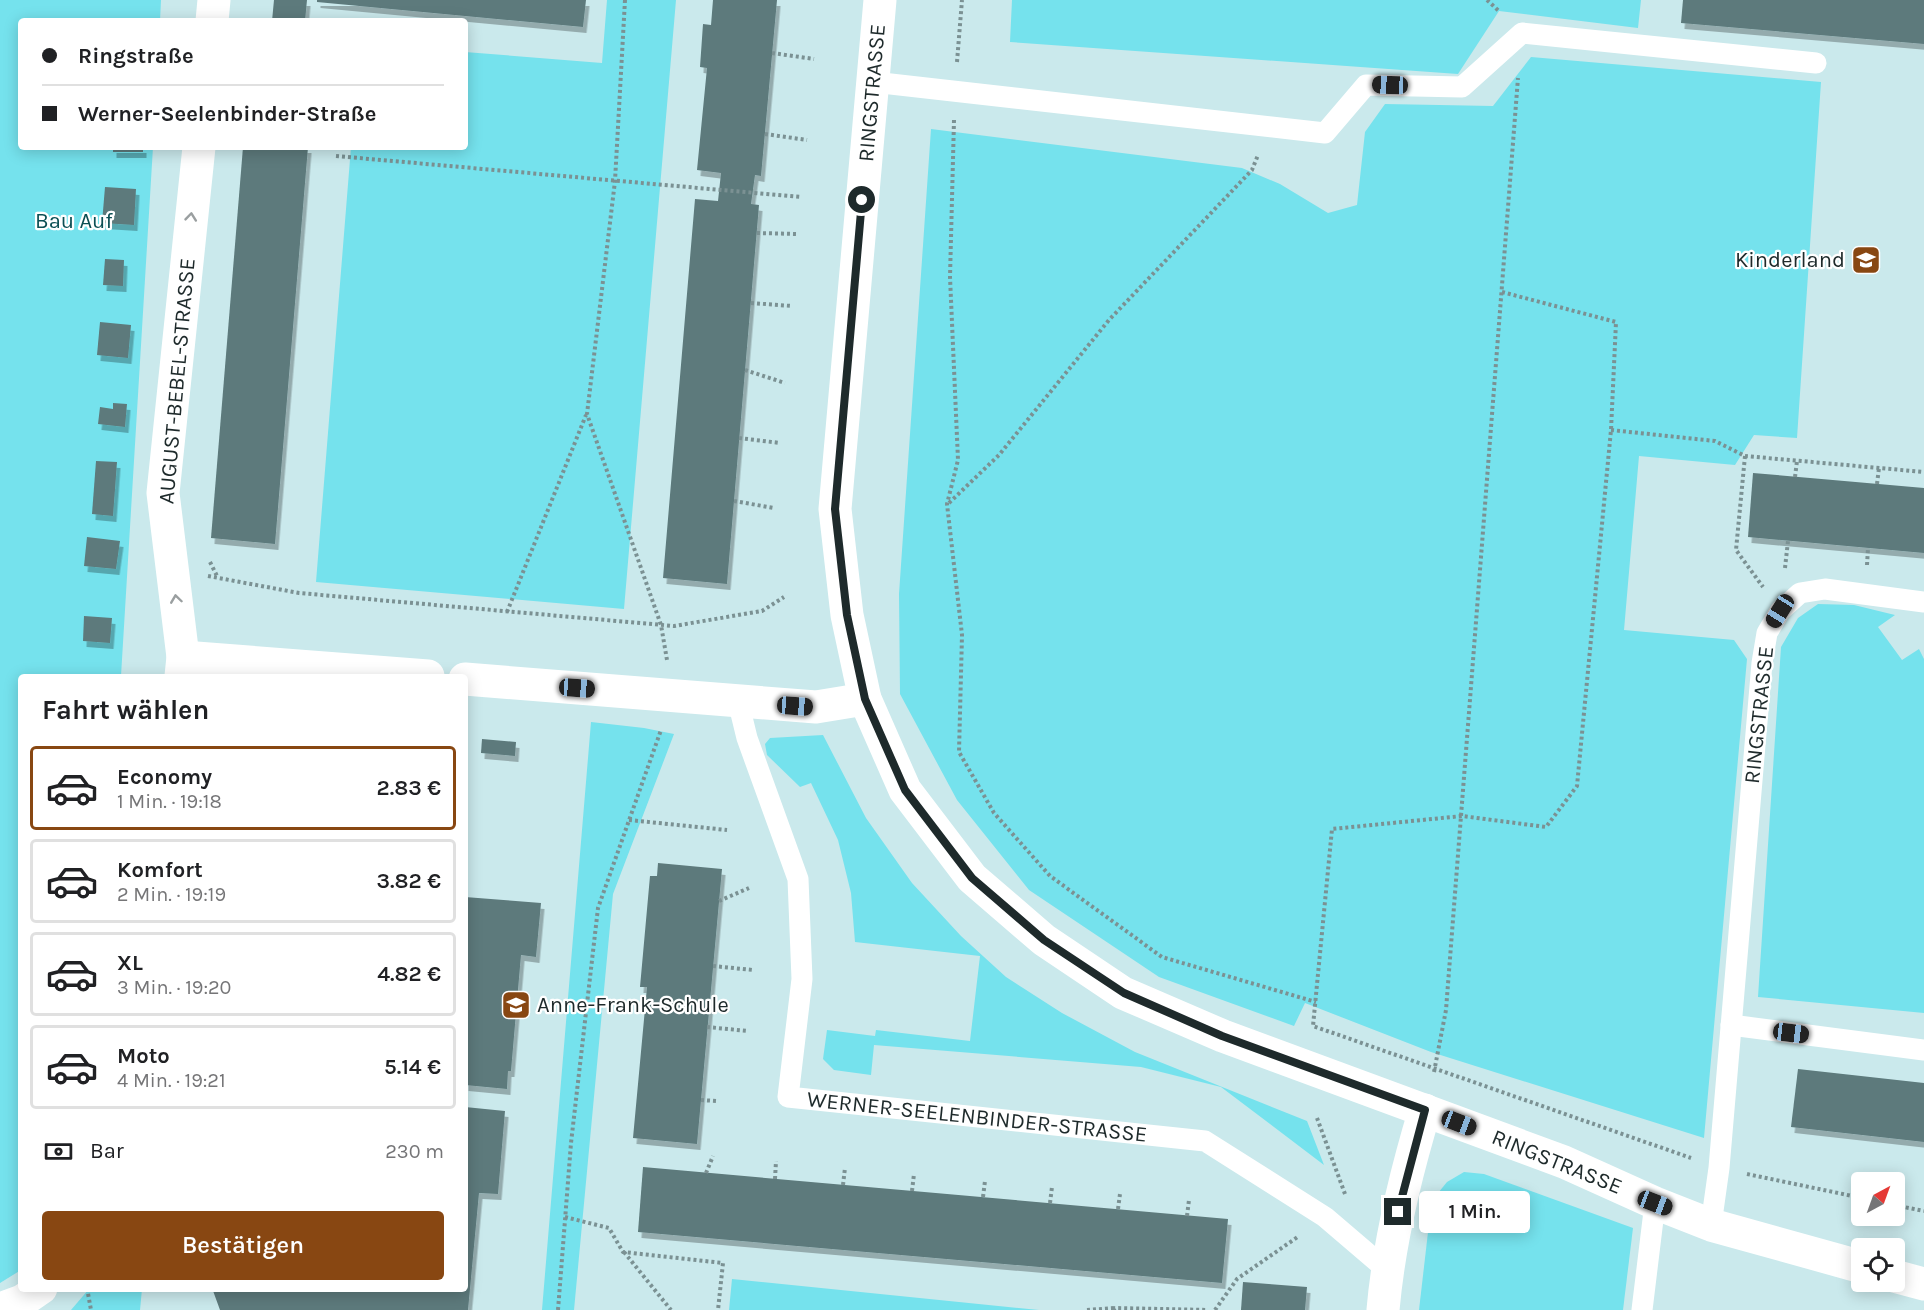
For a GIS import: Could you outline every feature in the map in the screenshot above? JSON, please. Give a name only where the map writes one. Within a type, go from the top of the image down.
[{"type":"street","points":[[212,18],[214,0]]},
{"type":"street","name":"RINGSTRASSE","points":[[880,0],[835,509],[847,615],[865,699],[905,790],[972,878],[1044,940],[1124,993],[1222,1036],[1564,1162],[1655,1203],[1711,1225],[1851,1264]]},
{"type":"street","name":"AUGUST-BEBEL-STRASSE","points":[[199,150],[163,493],[182,667],[373,674]]},
{"type":"street","points":[[468,679],[816,707],[865,699]]},
{"type":"street","points":[[1383,1310],[1387,1270],[1401,1193],[1425,1110]]},
{"type":"street","points":[[1905,1279],[1924,1284]]},
{"type":"street","points":[[0,1309],[22,1301],[35,1292]]},
{"type":"lane","points":[[873,82],[1325,133],[1366,85],[1462,87],[1522,33],[1816,63]]},
{"type":"lane","name":"RINGSTRASSE","points":[[1711,1225],[1719,1168],[1762,663],[1767,633],[1780,611],[1800,593],[1825,589],[1924,602]]},
{"type":"lane","name":"WERNER-SEELENBINDER-STRASSE","points":[[738,701],[747,738],[798,879],[802,979],[788,1097],[1205,1141],[1325,1217],[1387,1270]]},
{"type":"lane","points":[[1731,1025],[1924,1050]]},
{"type":"lane","points":[[1642,1310],[1655,1203]]},
{"type":"path","points":[[507,612],[587,414],[615,181],[625,0]]},
{"type":"path","points":[[962,0],[955,91],[950,277],[958,460],[947,504],[962,635],[959,752],[994,813],[1050,876],[1162,957],[1316,1002]]},
{"type":"path","points":[[1425,1110],[1446,1010],[1522,33]]},
{"type":"path","points":[[772,53],[814,59]]},
{"type":"path","points":[[947,504],[999,455],[1109,320],[1252,170],[1268,126]]},
{"type":"path","points":[[765,134],[807,140]]},
{"type":"path","points":[[336,156],[801,197]]},
{"type":"path","points":[[757,233],[798,234]]},
{"type":"path","points":[[1502,292],[1616,321],[1611,430],[1576,786],[1546,827],[1462,816],[1332,829],[1313,1026],[1719,1168],[1851,1196]]},
{"type":"path","points":[[751,303],[792,306]]},
{"type":"path","points":[[745,370],[785,383]]},
{"type":"path","points":[[558,1310],[570,1143],[598,908],[666,717],[668,665],[661,625],[587,414]]},
{"type":"path","points":[[1611,430],[1715,441],[1745,456],[1924,472]]},
{"type":"path","points":[[739,438],[780,443]]},
{"type":"path","points":[[1745,456],[1736,550],[1780,611]]},
{"type":"path","points":[[1795,477],[1797,461]]},
{"type":"path","points":[[1877,484],[1879,468]]},
{"type":"path","points":[[734,501],[774,508]]},
{"type":"path","points":[[171,565],[218,578],[299,594],[674,626],[762,611],[784,597]]},
{"type":"path","points":[[629,820],[727,830]]},
{"type":"path","points":[[719,901],[749,888]]},
{"type":"path","points":[[713,966],[753,970]]},
{"type":"path","points":[[708,1026],[748,1031]]},
{"type":"path","points":[[701,1100],[716,1101]]},
{"type":"path","points":[[706,1173],[713,1155]]},
{"type":"path","points":[[775,1179],[776,1161]]},
{"type":"path","points":[[843,1185],[845,1168]]},
{"type":"path","points":[[912,1191],[914,1174]]},
{"type":"path","points":[[983,1197],[985,1181]]},
{"type":"path","points":[[1050,1203],[1052,1187]]},
{"type":"path","points":[[1118,1209],[1120,1194]]},
{"type":"path","points":[[1187,1216],[1189,1200]]},
{"type":"path","points":[[1905,1207],[1924,1211]]},
{"type":"path","points":[[565,1217],[609,1228],[623,1252],[671,1310]]},
{"type":"path","points":[[623,1252],[723,1263],[718,1310]]},
{"type":"path","points":[[88,1292],[91,1310]]},
{"type":"path","points":[[1087,1310],[1208,1310]]},
{"type":"green space","name":"Bau Auf","points":[[0,0],[161,0],[160,18],[18,18],[18,150],[153,150],[121,674],[18,674],[18,1272],[0,1283]]},
{"type":"green space","points":[[607,0],[676,0],[624,609],[316,582],[351,150],[468,150],[468,52],[602,63]]},
{"type":"green space","points":[[1012,0],[1641,0],[1638,28],[1499,11],[1458,74],[1010,42]]},
{"type":"green space","points":[[1531,57],[1821,82],[1797,438],[1754,435],[1735,465],[1639,456],[1624,630],[1734,640],[1747,659],[1704,1138],[1431,1052],[1305,1003],[1294,1026],[1159,977],[1029,890],[957,800],[900,694],[899,594],[931,129],[1242,168],[1280,184],[1328,213],[1357,205],[1365,132],[1385,104],[1493,106]]},
{"type":"green space","points":[[1818,604],[1854,605],[1895,615],[1878,627],[1902,660],[1919,649],[1924,659],[1924,1013],[1758,997],[1781,647],[1798,618]]},
{"type":"green space","points":[[591,722],[674,734],[613,894],[574,1310],[542,1310]]},
{"type":"green space","points":[[823,735],[866,818],[912,883],[961,936],[1006,977],[1062,1013],[1135,1052],[1307,1121],[1324,1165],[1221,1087],[1141,1067],[874,1045],[871,1075],[834,1070],[823,1059],[827,1030],[875,1036],[876,1030],[970,1041],[980,956],[855,942],[851,893],[838,840],[811,783],[800,787],[767,755],[765,744],[770,738]]},
{"type":"green space","points":[[1464,1172],[1484,1174],[1633,1228],[1623,1310],[1419,1310],[1434,1198],[1447,1182]]},
{"type":"green space","points":[[732,1279],[1039,1310],[729,1310]]},
{"type":"green space","points":[[86,1292],[142,1292],[140,1310],[71,1310]]},
{"type":"building","points":[[274,0],[307,0],[305,18],[272,18]]},
{"type":"building","points":[[317,0],[586,0],[583,27],[317,2]]},
{"type":"building","points":[[713,0],[777,0],[761,176],[755,175],[751,204],[759,205],[727,584],[663,578],[695,199],[718,201],[721,173],[697,170],[707,68],[700,67],[703,24],[711,25]]},
{"type":"building","points":[[1683,0],[1924,0],[1924,44],[1681,23]]},
{"type":"building","points":[[113,150],[143,150],[143,152],[113,152]]},
{"type":"building","points":[[243,150],[308,150],[275,544],[211,538]]},
{"type":"building","points":[[105,187],[136,189],[134,225],[102,223]]},
{"type":"building","points":[[105,259],[124,260],[123,286],[103,285]]},
{"type":"building","points":[[100,322],[131,325],[128,358],[97,355]]},
{"type":"building","points":[[113,403],[127,404],[125,427],[98,424],[100,407],[113,409]]},
{"type":"building","points":[[96,461],[117,462],[113,516],[92,514]]},
{"type":"building","points":[[1753,473],[1924,488],[1924,553],[1748,537]]},
{"type":"building","points":[[87,537],[120,541],[116,569],[84,566]]},
{"type":"building","points":[[84,616],[112,618],[110,643],[83,641]]},
{"type":"building","points":[[482,739],[516,742],[515,756],[481,753]]},
{"type":"building","points":[[658,863],[722,869],[697,1144],[633,1138],[647,987],[640,987],[650,876],[657,876]]},
{"type":"building","points":[[468,897],[541,903],[536,957],[521,955],[511,1071],[508,1071],[507,1089],[468,1085]]},
{"type":"building","points":[[1798,1069],[1924,1083],[1924,1142],[1791,1127]]},
{"type":"building","points":[[468,1107],[505,1111],[498,1194],[479,1193],[468,1310],[220,1310],[213,1292],[468,1292]]},
{"type":"building","points":[[643,1167],[1228,1219],[1222,1283],[638,1232]]},
{"type":"building","points":[[1243,1282],[1307,1287],[1305,1310],[1241,1310]]},
{"type":"place","name":"Kinderland","points":[[1866,260]]},
{"type":"place","name":"Anne-Frank-Schule","points":[[516,1005]]},
{"type":"route","points":[[862,200],[835,509],[847,615],[865,699],[905,790],[972,878],[1044,940],[1124,993],[1222,1036],[1425,1110],[1401,1193],[1398,1212]]}]
